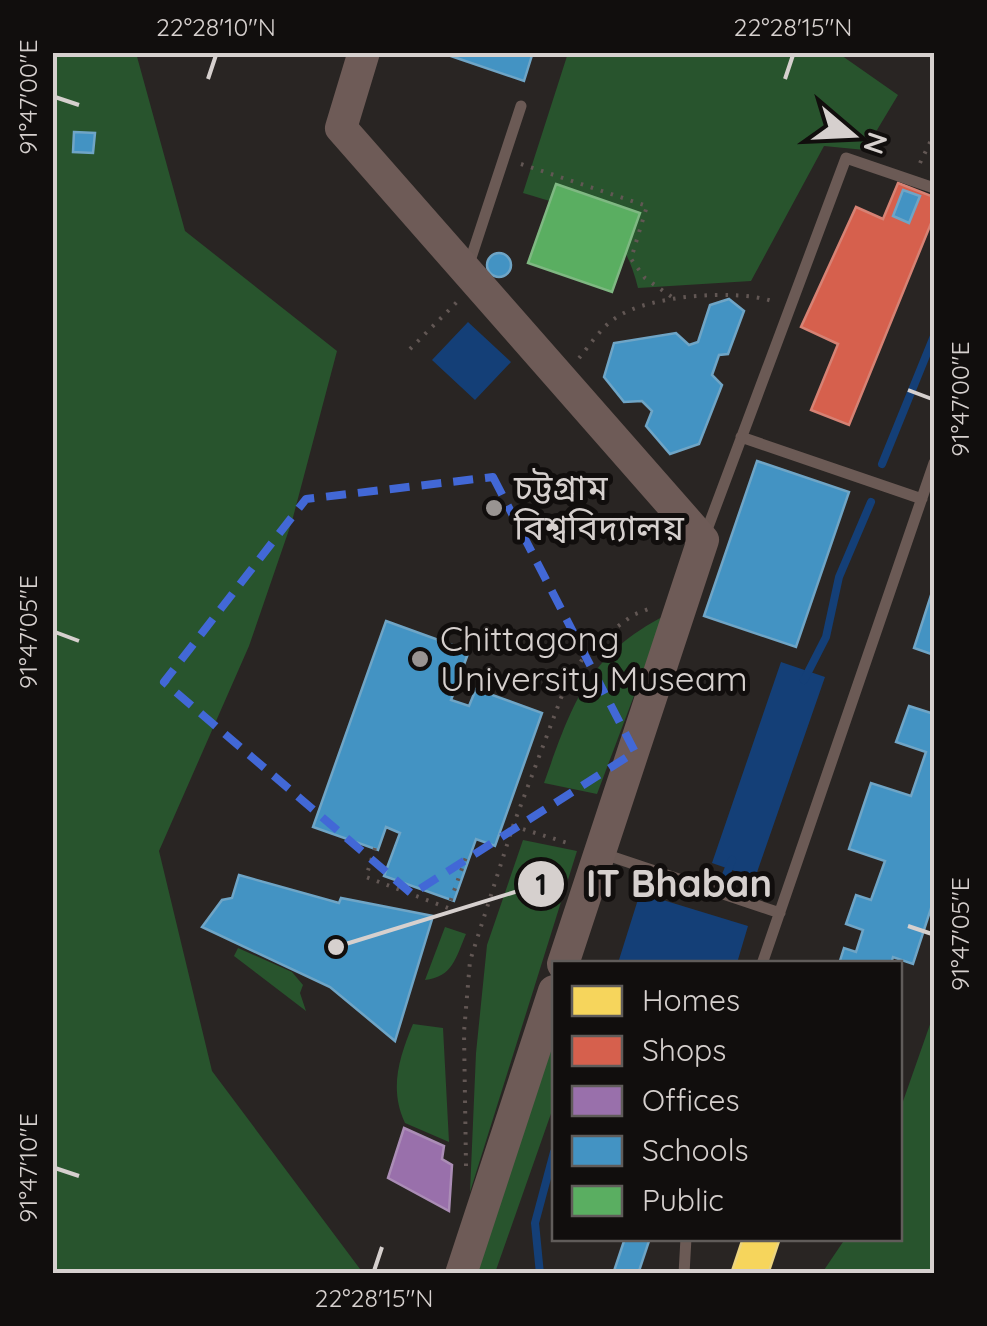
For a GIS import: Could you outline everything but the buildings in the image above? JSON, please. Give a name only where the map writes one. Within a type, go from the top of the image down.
[{"type":"street","points":[[364,52],[341,128],[474,274],[703,540],[565,961]]},
{"type":"street","points":[[461,1274],[552,1006]]},
{"type":"lane","points":[[474,274],[504,158],[522,106]]},
{"type":"lane","points":[[703,540],[846,158],[934,188]]},
{"type":"lane","points":[[742,436],[922,499]]},
{"type":"lane","points":[[763,961],[934,463]]},
{"type":"lane","points":[[600,853],[780,913]]},
{"type":"lane","points":[[684,1274],[686,1241]]},
{"type":"path","points":[[910,180],[934,134]]},
{"type":"path","points":[[504,158],[647,206],[631,259],[645,278],[676,300]]},
{"type":"path","points":[[410,349],[474,274]]},
{"type":"path","points":[[562,376],[616,317],[676,300],[750,294],[790,307]]},
{"type":"path","points":[[466,1177],[462,1085],[470,960],[513,826],[564,690],[589,648],[634,615],[685,595]]},
{"type":"path","points":[[513,826],[600,853]]},
{"type":"path","points":[[376,848],[366,877],[448,908],[466,857]]},
{"type":"highlighted area","points":[[493,477],[635,752],[412,894],[164,682],[306,499]]},
{"type":"green space","points":[[52,53],[136,53],[185,231],[337,351],[292,521],[249,646],[159,851],[212,1071],[363,1273],[53,1273]]},
{"type":"green space","points":[[568,53],[838,53],[898,95],[865,150],[824,146],[751,281],[638,288],[622,246],[597,221],[523,193]]},
{"type":"green space","points":[[664,616],[597,794],[544,783],[586,685],[617,648]]},
{"type":"green space","points":[[523,840],[577,851],[470,1192],[476,1053],[487,945]]},
{"type":"green space","points":[[445,927],[466,934],[448,970],[425,980]]},
{"type":"green space","points":[[238,948],[292,972],[303,985],[300,993],[306,1011],[234,956]]},
{"type":"green space","points":[[934,1013],[934,1273],[822,1273],[844,1241],[902,1241],[902,1104]]},
{"type":"green space","points":[[413,1024],[443,1028],[449,1142],[405,1123],[400,1110],[398,1074]]},
{"type":"green space","points":[[552,1032],[552,1111],[495,1273],[467,1274]]},
{"type":"water","points":[[468,322],[511,362],[475,400],[432,360]]},
{"type":"water","points":[[781,662],[825,677],[755,878],[712,863]]},
{"type":"water","points":[[640,893],[748,926],[738,961],[619,961]]},
{"type":"waterway","points":[[882,464],[934,336]]},
{"type":"waterway","points":[[804,680],[826,637],[839,577],[871,502]]},
{"type":"waterway","points":[[726,875],[732,860]]},
{"type":"waterway","points":[[540,1274],[535,1223],[552,1159]]},
{"type":"place","name":"চট্টগ্রাম বিশ্ববিদ্যালয়","points":[[494,508]]},
{"type":"place","name":"Chittagong University Museam","points":[[420,659]]},
{"type":"place","name":"IT Bhaban","points":[[336,947]]}]
